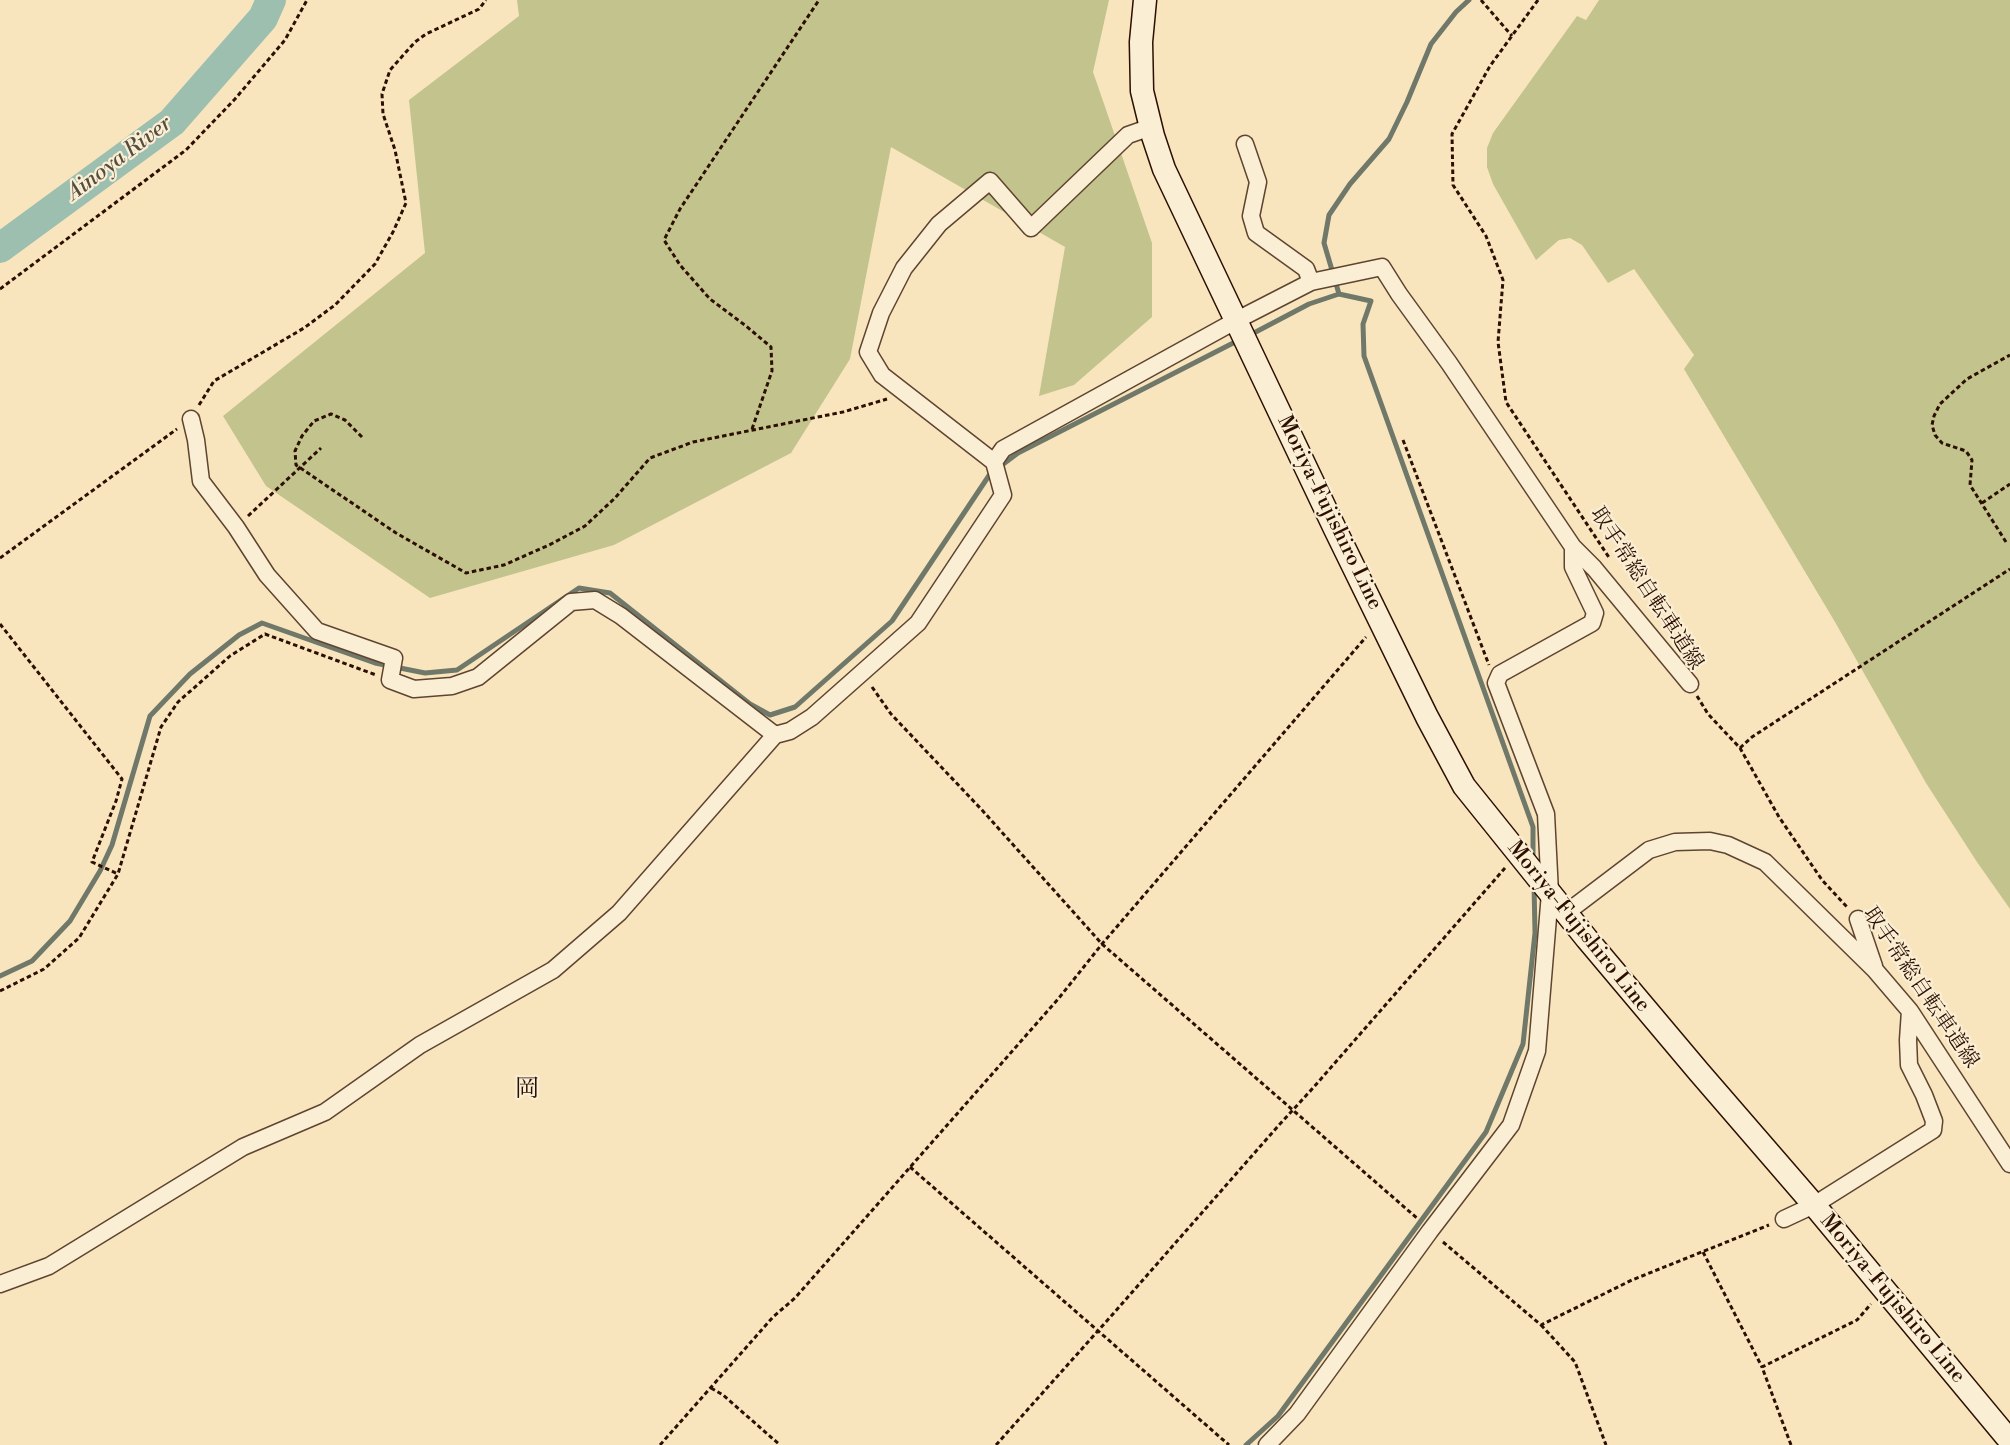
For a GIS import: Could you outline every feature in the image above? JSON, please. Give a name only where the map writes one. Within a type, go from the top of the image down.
[{"type":"main road","points":[[1145,0],[1142,91],[1151,127],[1164,169],[1243,332]]},
{"type":"main road","name":"Moriya-Fujishiro Line","points":[[1243,332],[1335,529],[1427,717],[1464,786],[1566,913],[1814,1205],[2010,1441]]},
{"type":"street","points":[[0,1284],[49,1266],[243,1147],[325,1112],[420,1045],[553,970],[619,913],[775,735],[790,731],[812,717],[918,623],[1003,495],[994,463],[882,375],[868,352],[881,313],[904,268],[939,224],[990,181],[1032,228],[1128,135],[1151,127]]},
{"type":"street","points":[[1245,144],[1258,182],[1251,216],[1256,233],[1306,268],[1317,281]]},
{"type":"street","points":[[994,463],[1003,449],[1243,332],[1317,281],[1382,267],[1573,547],[1594,568],[1690,684]]},
{"type":"street","points":[[191,419],[201,481],[236,527],[267,575],[317,631],[394,658],[390,680],[414,689],[452,686],[478,677],[571,602],[595,600],[621,616],[775,735]]},
{"type":"street","points":[[1267,1445],[1297,1414],[1430,1231],[1511,1125],[1537,1050],[1549,891],[1546,814],[1496,683],[1500,674],[1592,623],[1595,613],[1573,567],[1573,547]]},
{"type":"street","points":[[1566,913],[1649,850],[1675,842],[1710,841],[1728,845],[1765,862],[1875,970],[1910,1011],[2010,1164]]},
{"type":"street","points":[[1858,919],[1875,970]]},
{"type":"street","points":[[1784,1219],[1814,1205],[1933,1130],[1934,1121],[1909,1065],[1910,1011]]},
{"type":"path","points":[[0,289],[186,150],[235,99],[285,40],[308,0]]},
{"type":"path","points":[[0,558],[191,419],[214,381],[304,328],[335,305],[375,264],[406,203],[395,150],[384,114],[382,94],[390,70],[415,42],[426,34],[479,9],[486,0]]},
{"type":"path","points":[[752,429],[772,371],[771,347],[710,299],[680,265],[664,240],[680,209],[710,162],[819,0]]},
{"type":"path","name":"取手常総自転車道線","points":[[1538,0],[1490,66],[1452,134],[1453,185],[1486,236],[1503,280],[1498,342],[1506,402],[1616,568]]},
{"type":"path","points":[[1482,1],[1512,36]]},
{"type":"path","points":[[2006,542],[1970,485],[1972,460],[1966,452],[1942,443],[1935,435],[1932,424],[1940,404],[1967,379],[2010,355]]},
{"type":"path","points":[[362,437],[345,420],[331,414],[315,421],[302,436],[295,451],[296,465],[396,533],[466,573],[504,566],[585,526],[615,498],[650,458],[693,442],[843,412],[906,394]]},
{"type":"path","points":[[1403,440],[1496,683]]},
{"type":"path","points":[[236,527],[321,448]]},
{"type":"path","points":[[1982,503],[2010,484]]},
{"type":"path","points":[[1740,748],[1752,737],[2010,569]]},
{"type":"path","points":[[660,1445],[773,1317],[795,1298],[1059,998],[1102,944],[1381,620]]},
{"type":"path","points":[[0,624],[122,779],[116,801],[92,862],[118,874]]},
{"type":"path","points":[[0,991],[44,969],[79,938],[118,874],[162,727],[178,702],[230,656],[265,634],[390,680]]},
{"type":"path","points":[[862,674],[891,714],[982,810],[1102,944],[1541,1325],[1575,1362],[1606,1445]]},
{"type":"path","name":"取手常総自転車道線","points":[[1690,684],[1708,714],[1740,748],[1779,817],[1822,880],[1858,919]]},
{"type":"path","points":[[996,1445],[1502,873],[1520,856]]},
{"type":"path","points":[[910,1167],[1229,1445]]},
{"type":"path","points":[[1541,1325],[1632,1281],[1784,1219]]},
{"type":"path","points":[[1703,1252],[1762,1367],[1791,1445]]},
{"type":"path","points":[[1762,1367],[1857,1320],[1884,1289]]},
{"type":"path","points":[[711,1388],[723,1395],[780,1445]]},
{"type":"green space","points":[[517,0],[1109,0],[1093,72],[1152,243],[1152,317],[1074,385],[1039,396],[1065,247],[891,147],[850,359],[791,453],[614,545],[430,598],[266,486],[223,416],[425,253],[409,100],[519,16]]},
{"type":"green space","points":[[1599,0],[2010,0],[2010,909],[1926,783],[1835,622],[1684,369],[1694,355],[1634,269],[1608,283],[1582,245],[1570,238],[1559,240],[1536,260],[1493,184],[1487,167],[1487,148],[1493,133],[1577,16],[1586,20]]},
{"type":"waterway","name":"Ainoya River","points":[[0,248],[172,122],[263,18],[271,0]]},
{"type":"waterway","points":[[1339,294],[1324,243],[1329,215],[1350,184],[1389,139],[1431,44],[1456,12],[1469,0]]},
{"type":"waterway","points":[[1250,335],[1309,304],[1339,294],[1371,301],[1363,324],[1364,356],[1533,827],[1533,860]]},
{"type":"waterway","points":[[0,976],[32,961],[70,921],[100,871],[112,845],[150,716],[190,674],[239,635],[262,623],[375,663],[425,673],[457,670],[579,588],[610,593],[750,704],[770,715],[795,707],[892,621],[990,474],[1018,453],[1239,340]]},
{"type":"waterway","points":[[1246,1445],[1278,1416],[1486,1132],[1523,1044],[1535,933],[1534,884]]},
{"type":"district","name":"岡","points":[[527,1090]]}]
